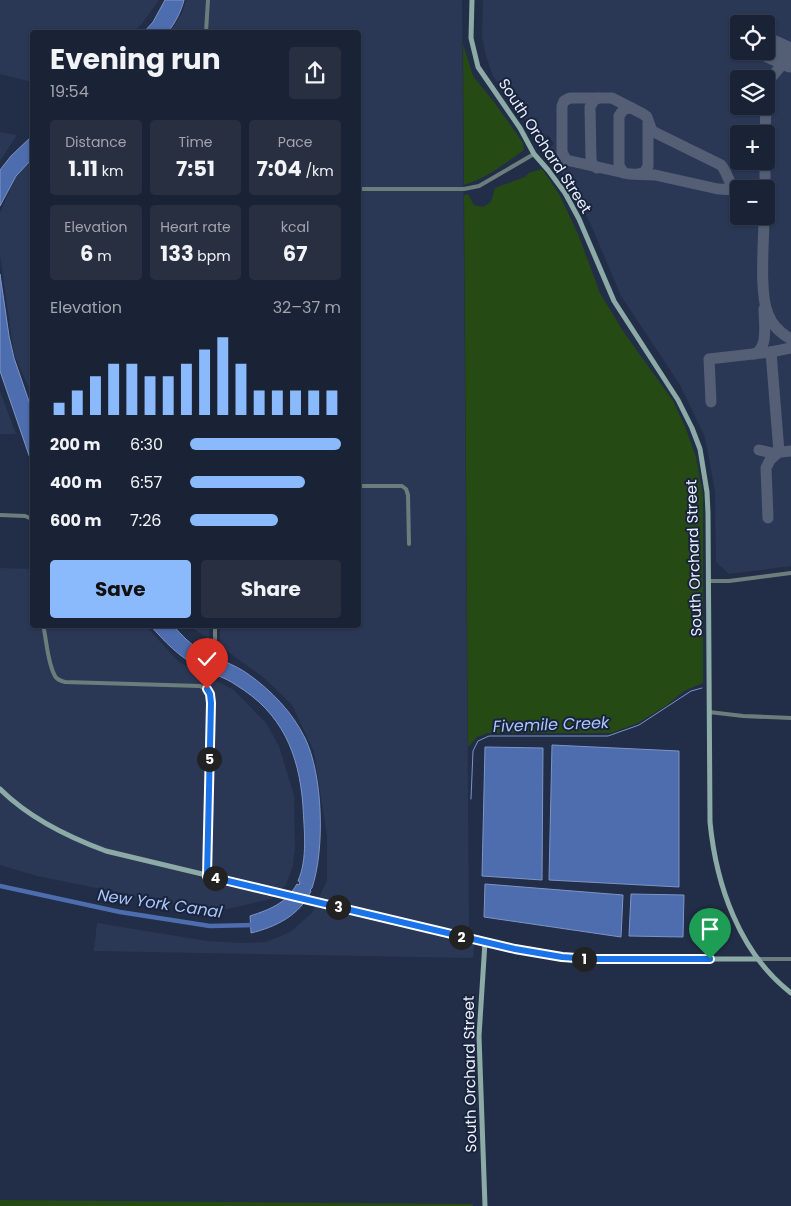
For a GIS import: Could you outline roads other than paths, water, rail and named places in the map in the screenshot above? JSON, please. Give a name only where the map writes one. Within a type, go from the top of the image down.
[{"type":"main road","name":"South Orchard Street","points":[[472,0],[471,38],[478,67],[520,128],[534,154],[565,193],[579,219],[614,302],[663,374],[692,428],[700,449],[707,492],[710,822],[713,850],[729,908],[758,959],[791,993]]},
{"type":"main road","points":[[0,789],[27,811],[52,827],[106,851],[515,949],[591,959],[758,959]]},
{"type":"main road","name":"South Orchard Street","points":[[485,942],[479,1036],[485,1206]]},
{"type":"street","points":[[206,30],[208,0]]},
{"type":"street","points":[[361,189],[464,189],[479,186],[534,154]]},
{"type":"street","points":[[361,486],[402,486],[406,489],[408,495],[409,544]]},
{"type":"street","points":[[0,515],[25,516],[30,518]]},
{"type":"street","points":[[709,581],[729,581],[791,573]]},
{"type":"street","points":[[45,628],[51,664],[55,676],[59,680],[81,683],[200,686],[209,691],[211,703],[207,876]]},
{"type":"street","points":[[215,628],[215,639]]},
{"type":"street","points":[[709,712],[743,716],[791,718]]},
{"type":"street","points":[[758,959],[791,959]]},
{"type":"water","points":[[165,0],[184,0],[169,30],[146,30],[153,22]]},
{"type":"water","points":[[30,138],[30,161],[16,176],[0,206],[0,170],[11,156]]},
{"type":"water","points":[[0,274],[14,358],[30,404],[30,458],[0,371]]},
{"type":"water","points":[[153,628],[176,628],[200,650],[248,674],[281,703],[294,719],[311,753],[319,791],[320,833],[319,853],[311,891],[300,907],[286,919],[251,933],[250,916],[271,908],[282,901],[300,882],[298,881],[303,863],[305,844],[301,787],[297,769],[285,736],[265,708],[232,682],[192,663],[166,643]]},
{"type":"water","points":[[552,745],[679,751],[679,887],[549,880]]},
{"type":"water","points":[[485,747],[543,748],[542,880],[482,876]]},
{"type":"water","points":[[485,884],[623,895],[621,937],[484,917]]},
{"type":"water","points":[[631,894],[684,895],[683,937],[629,936]]},
{"type":"waterway","name":"Fivemile Creek","points":[[471,799],[473,751],[478,741],[489,736],[608,736],[639,725],[691,691],[702,688]]},
{"type":"waterway","name":"New York Canal","points":[[0,886],[120,912],[210,926],[255,925]]}]
